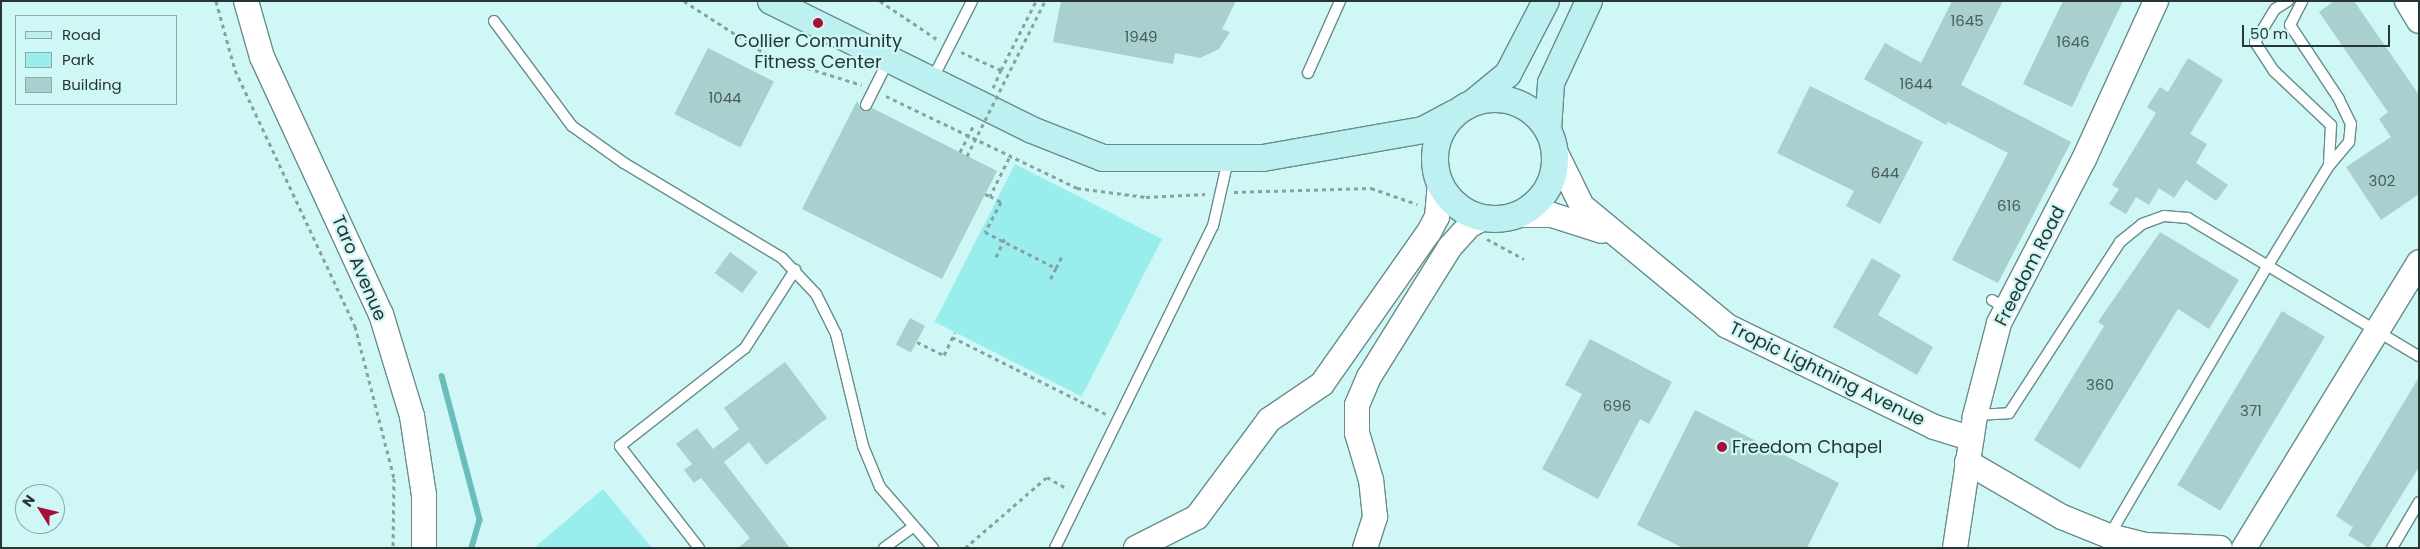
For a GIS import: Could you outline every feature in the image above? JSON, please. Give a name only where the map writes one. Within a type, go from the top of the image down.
[{"type":"main road","points":[[771,1],[1032,130],[1104,158],[1228,160],[1423,130],[1464,108],[1508,74],[1546,1]]},
{"type":"main road","points":[[1381,135],[1404,139],[1422,149],[1437,174],[1466,212],[1484,218],[1517,215],[1546,190],[1552,141],[1551,83],[1589,1]]},
{"type":"main road","points":[[1437,174],[1436,145],[1464,108],[1508,100],[1538,116],[1552,141]]},
{"type":"street","name":"Taro Avenue","points":[[246,1],[262,58],[381,314],[412,416],[424,494],[424,548]]},
{"type":"street","name":"Freedom Road","points":[[1956,548],[1973,427],[1999,323],[2000,305],[2084,159],[2156,1]]},
{"type":"street","points":[[2407,1],[2419,21]]},
{"type":"street","points":[[1552,141],[1582,206],[1621,240]]},
{"type":"street","points":[[1136,548],[1197,517],[1269,420],[1322,384],[1429,232],[1437,217],[1437,174]]},
{"type":"street","points":[[1517,215],[1552,215],[1584,222],[1621,240]]},
{"type":"street","points":[[1365,548],[1375,517],[1371,480],[1358,433],[1357,405],[1368,377],[1450,247],[1470,225],[1484,218]]},
{"type":"street","name":"Tropic Lightning Avenue","points":[[1621,240],[1727,326],[1934,427],[1973,427]]},
{"type":"street","points":[[2244,548],[2377,327],[2419,262]]},
{"type":"street","points":[[1967,462],[2062,517],[2110,536],[2146,544],[2220,548]]},
{"type":"lane","points":[[932,81],[972,1]]},
{"type":"lane","points":[[1308,73],[1340,1]]},
{"type":"lane","points":[[2288,1],[2275,9],[2255,42],[2274,71],[2331,125],[2333,147],[2328,167]]},
{"type":"lane","points":[[2110,536],[2267,267],[2328,167],[2350,142],[2351,124],[2290,26],[2302,1]]},
{"type":"lane","points":[[494,21],[572,126],[795,270],[816,294],[836,334],[863,446],[877,479],[912,528],[933,548]]},
{"type":"lane","points":[[866,105],[890,59]]},
{"type":"lane","points":[[1055,548],[1083,498],[1213,226],[1228,160]]},
{"type":"lane","points":[[1973,427],[2009,413],[2120,242],[2142,224],[2164,216],[2188,218],[2267,267],[2377,327],[2419,356]]},
{"type":"lane","points":[[699,548],[620,446],[745,348],[795,270]]},
{"type":"lane","points":[[2392,548],[2419,502]]},
{"type":"lane","points":[[884,548],[912,528]]},
{"type":"path","points":[[216,1],[235,70],[355,326],[394,478],[393,548]]},
{"type":"path","points":[[967,156],[1045,1]]},
{"type":"path","points":[[990,196],[1009,158]]},
{"type":"path","points":[[985,194],[1001,202],[985,232],[1056,268]]},
{"type":"path","points":[[996,257],[1006,236]]},
{"type":"path","points":[[1050,280],[1062,256]]},
{"type":"path","points":[[917,342],[944,355],[955,332]]},
{"type":"path","points":[[952,337],[1119,421]]},
{"type":"path","points":[[965,548],[1047,477],[1083,498]]},
{"type":"green space","points":[[1015,164],[1162,239],[1082,397],[935,322]]},
{"type":"green space","points":[[603,489],[652,548],[534,548]]},
{"type":"building","points":[[1061,1],[1236,1],[1222,29],[1230,32],[1219,49],[1200,58],[1175,53],[1173,64],[1053,42]]},
{"type":"building","points":[[1952,1],[2003,1],[1961,85],[2071,142],[1998,283],[1952,260],[2008,153],[1948,122],[1946,125],[1864,79],[1885,43],[1921,63]]},
{"type":"building","points":[[2063,1],[2123,1],[2072,107],[2023,84]]},
{"type":"building","points":[[2334,1],[2354,1],[2419,95],[2419,194],[2381,220],[2346,167],[2391,137],[2379,119],[2388,112],[2319,12]]},
{"type":"building","points":[[708,48],[774,82],[740,148],[674,114]]},
{"type":"building","points":[[2188,58],[2223,80],[2190,134],[2207,144],[2196,163],[2228,185],[2216,201],[2186,180],[2174,198],[2159,188],[2149,205],[2136,197],[2126,214],[2109,204],[2119,189],[2112,185],[2156,113],[2147,107],[2160,87],[2168,92]]},
{"type":"building","points":[[1810,86],[1923,142],[1880,224],[1846,206],[1854,191],[1777,153]]},
{"type":"building","points":[[857,101],[863,111],[872,108],[997,171],[942,279],[802,209]]},
{"type":"building","points":[[2160,232],[2239,280],[2209,329],[2178,309],[2080,469],[2034,440],[2104,326],[2098,322]]},
{"type":"building","points":[[730,252],[758,272],[742,293],[715,273]]},
{"type":"building","points":[[1872,258],[1901,275],[1878,315],[1933,347],[1917,375],[1833,327]]},
{"type":"building","points":[[2282,311],[2325,337],[2220,511],[2177,485]]},
{"type":"building","points":[[910,318],[925,326],[911,352],[896,344]]},
{"type":"building","points":[[1590,339],[1672,382],[1649,424],[1640,419],[1598,499],[1542,469],[1582,394],[1565,385]]},
{"type":"building","points":[[785,362],[827,418],[766,465],[749,442],[724,462],[790,548],[738,548],[750,538],[701,478],[694,483],[684,470],[692,464],[676,444],[697,428],[713,449],[739,429],[724,408]]},
{"type":"building","points":[[2419,377],[2419,467],[2369,548],[2348,535],[2353,527],[2336,516]]},
{"type":"building","name":"Freedom Chapel","points":[[1695,410],[1839,483],[1807,548],[1683,548],[1637,525]]},
{"type":"waterway","points":[[442,376],[480,520],[472,548]]},
{"type":"place","name":"Collier Community Fitness Center","points":[[818,23]]},
{"type":"place","name":"Freedom Chapel","points":[[1722,447]]}]
